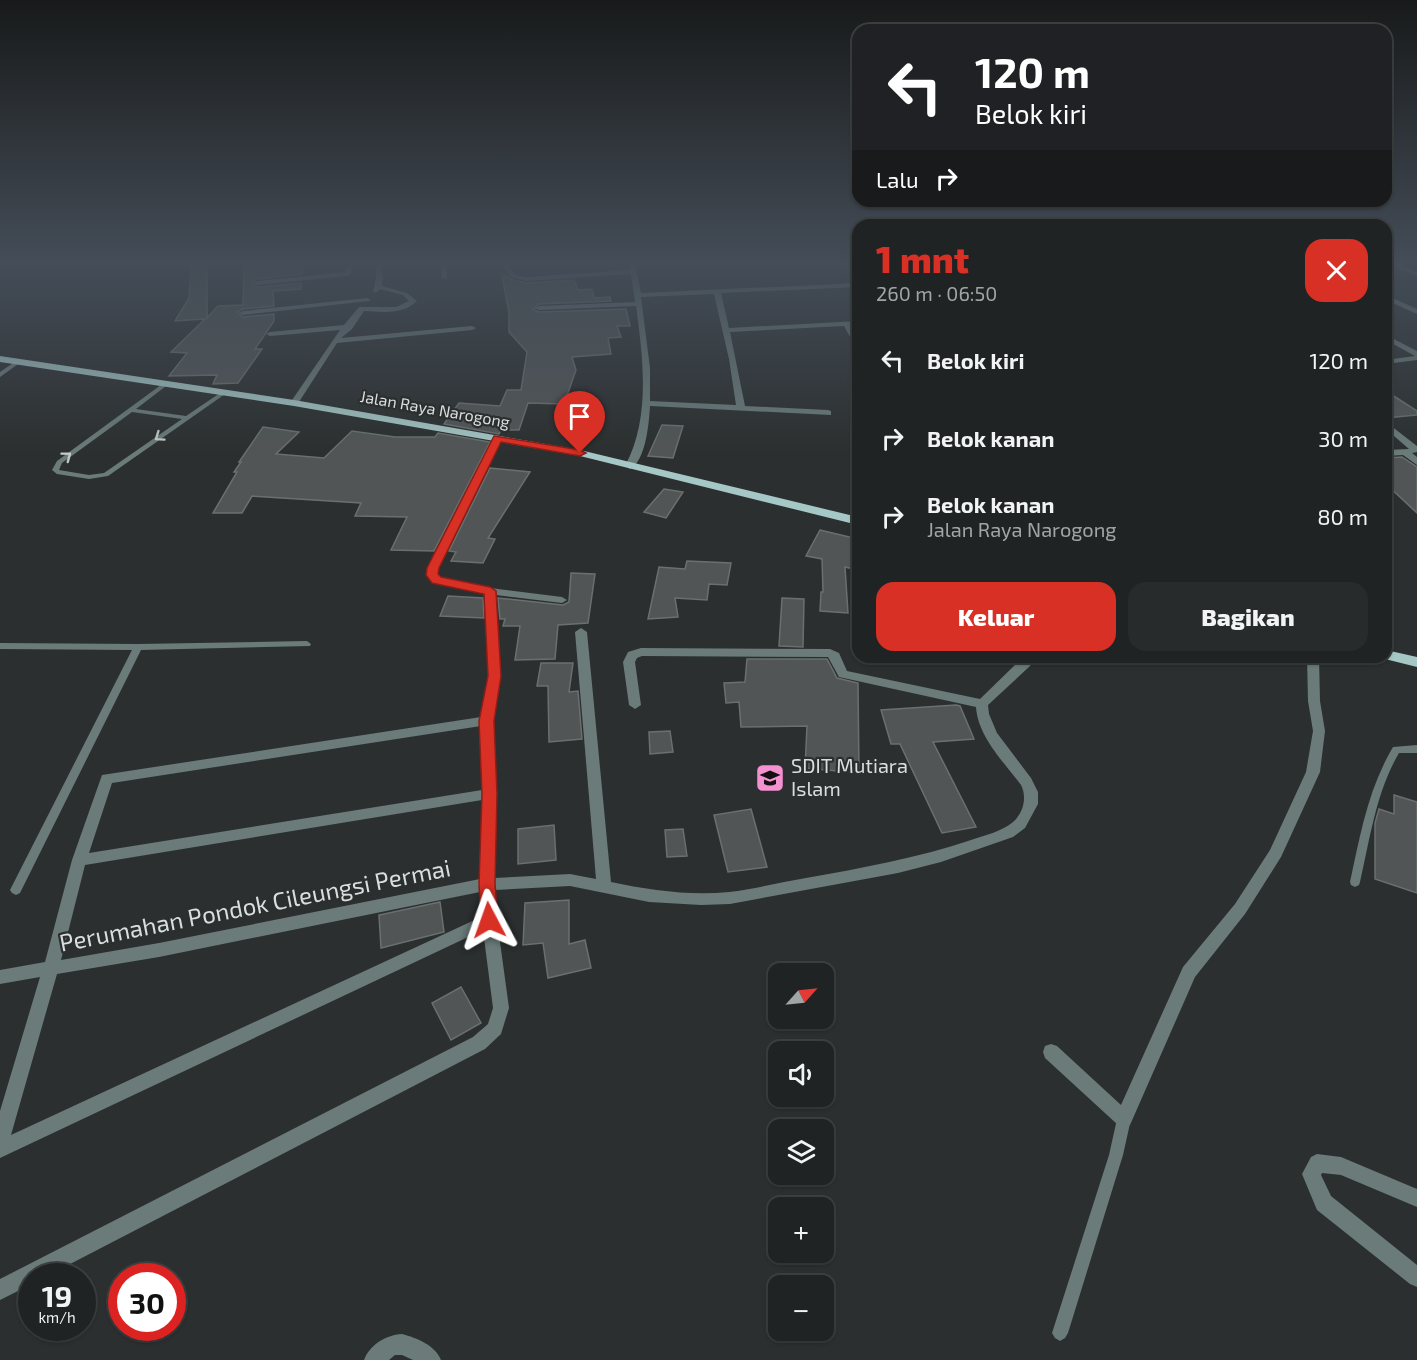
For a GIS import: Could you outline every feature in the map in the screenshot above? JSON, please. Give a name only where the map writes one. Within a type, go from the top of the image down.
[{"type":"main road","name":"Jalan Raya Narogong","points":[[0,359],[294,403],[580,453],[852,520]]},
{"type":"main road","points":[[1392,656],[1417,662]]},
{"type":"street","points":[[270,334],[344,327]]},
{"type":"street","points":[[294,403],[335,341],[349,327]]},
{"type":"street","points":[[630,466],[636,458],[646,403],[642,327]]},
{"type":"street","points":[[741,408],[727,330],[770,327]]},
{"type":"street","points":[[335,341],[472,328]]},
{"type":"street","points":[[1392,341],[1417,356]]},
{"type":"street","points":[[1392,361],[1417,356]]},
{"type":"street","points":[[646,403],[828,413]]},
{"type":"street","points":[[1392,430],[1410,445],[1417,462]]},
{"type":"street","points":[[498,439],[433,568],[432,575],[437,580],[490,591],[562,600]]},
{"type":"street","points":[[1392,451],[1410,445]]},
{"type":"street","points":[[0,1290],[479,1043],[495,1029],[501,1008],[489,920],[487,884],[489,794],[487,721],[495,676],[490,591]]},
{"type":"street","points":[[581,632],[604,888]]},
{"type":"street","points":[[635,705],[629,662],[632,655],[641,652],[830,653],[835,656],[837,665],[843,674],[982,704],[1026,663]]},
{"type":"street","points":[[1051,1052],[1124,1119],[1189,972],[1240,909],[1276,853],[1313,772],[1319,731],[1314,701],[1313,663]]},
{"type":"street","name":"Perumahan Pondok Cileungsi Permai","points":[[0,977],[170,947],[487,884],[570,880],[679,900],[730,898],[898,867],[941,856],[1008,833],[1020,824],[1031,804],[1031,792],[986,726],[981,713],[982,704]]},
{"type":"street","points":[[0,1141],[51,968],[79,860],[107,779],[487,721]]},
{"type":"street","points":[[79,860],[489,794]]},
{"type":"street","points":[[0,1149],[489,920]]},
{"type":"street","points":[[1417,1198],[1341,1166],[1317,1163],[1311,1174],[1324,1203],[1417,1277]]},
{"type":"street","points":[[374,1360],[383,1349],[396,1344],[407,1344],[431,1360]]},
{"type":"lane","points":[[0,375],[18,362]]},
{"type":"lane","points":[[167,384],[59,462],[55,470],[89,477],[106,475],[225,392]]},
{"type":"lane","points":[[132,410],[187,418]]},
{"type":"lane","points":[[0,646],[138,647],[307,644]]},
{"type":"lane","points":[[16,890],[138,647]]},
{"type":"lane","points":[[1355,882],[1371,812],[1389,760],[1396,750],[1417,749]]},
{"type":"lane","points":[[1060,1333],[1116,1155],[1124,1119]]},
{"type":"building","points":[[196,327],[270,327],[255,349],[262,349],[238,383],[213,384],[217,375],[169,376],[187,353],[171,352]]},
{"type":"building","points":[[509,327],[618,327],[621,337],[608,338],[611,354],[572,357],[576,370],[564,404],[528,403],[519,430],[501,430],[499,434],[444,424],[459,403],[500,406],[507,390],[521,390],[527,352],[509,332]]},
{"type":"building","points":[[1392,395],[1417,411],[1417,415],[1392,417]]},
{"type":"building","points":[[662,425],[683,426],[673,458],[648,456]]},
{"type":"building","points":[[263,427],[299,432],[276,454],[324,458],[352,431],[395,437],[435,437],[438,433],[490,442],[434,551],[391,550],[407,517],[355,516],[361,503],[252,496],[242,513],[213,513],[237,472],[234,472],[241,462],[239,462]]},
{"type":"building","points":[[1402,457],[1417,467],[1417,513],[1392,490],[1392,458]]},
{"type":"building","points":[[490,468],[530,472],[488,538],[495,539],[483,563],[451,561],[456,552],[449,551]]},
{"type":"building","points":[[664,489],[683,492],[666,518],[644,512]]},
{"type":"building","points":[[820,530],[852,538],[852,569],[845,567],[848,613],[820,611],[821,592],[823,592],[822,559],[806,556]]},
{"type":"building","points":[[687,561],[731,563],[727,585],[709,584],[707,600],[675,598],[678,617],[648,619],[659,567],[685,569]]},
{"type":"building","points":[[571,573],[595,574],[588,623],[558,625],[555,659],[515,660],[520,626],[503,626],[505,619],[500,619],[498,598],[563,605],[569,602]]},
{"type":"building","points":[[448,596],[483,598],[484,618],[440,616]]},
{"type":"building","points":[[782,598],[804,599],[803,647],[779,646]]},
{"type":"building","points":[[747,659],[827,659],[837,678],[858,683],[859,773],[805,768],[807,726],[741,727],[739,702],[726,703],[724,683],[745,682]]},
{"type":"building","points":[[541,663],[573,663],[569,692],[578,691],[582,739],[549,742],[548,686],[537,686]]},
{"type":"building","points":[[960,706],[974,739],[933,742],[976,827],[942,833],[900,744],[891,744],[881,710]]},
{"type":"building","points":[[670,731],[673,752],[650,754],[649,732]]},
{"type":"building","points":[[1394,795],[1417,802],[1417,893],[1375,879],[1375,823],[1379,809],[1394,814]]},
{"type":"building","points":[[751,809],[767,867],[728,872],[714,815]]},
{"type":"building","points":[[554,825],[556,860],[518,864],[518,829]]},
{"type":"building","points":[[683,829],[687,856],[667,857],[665,830]]},
{"type":"building","points":[[569,900],[569,944],[585,940],[591,968],[548,978],[543,943],[523,945],[525,903]]},
{"type":"building","points":[[440,902],[444,932],[381,948],[379,915]]},
{"type":"building","points":[[461,987],[481,1023],[451,1040],[432,1003]]},
{"type":"place","name":"SDIT Mutiara Islam","points":[[770,778]]},
{"type":"route","points":[[489,920],[487,721],[495,676],[490,591],[437,580],[432,575],[433,568],[498,439],[580,453]]}]
